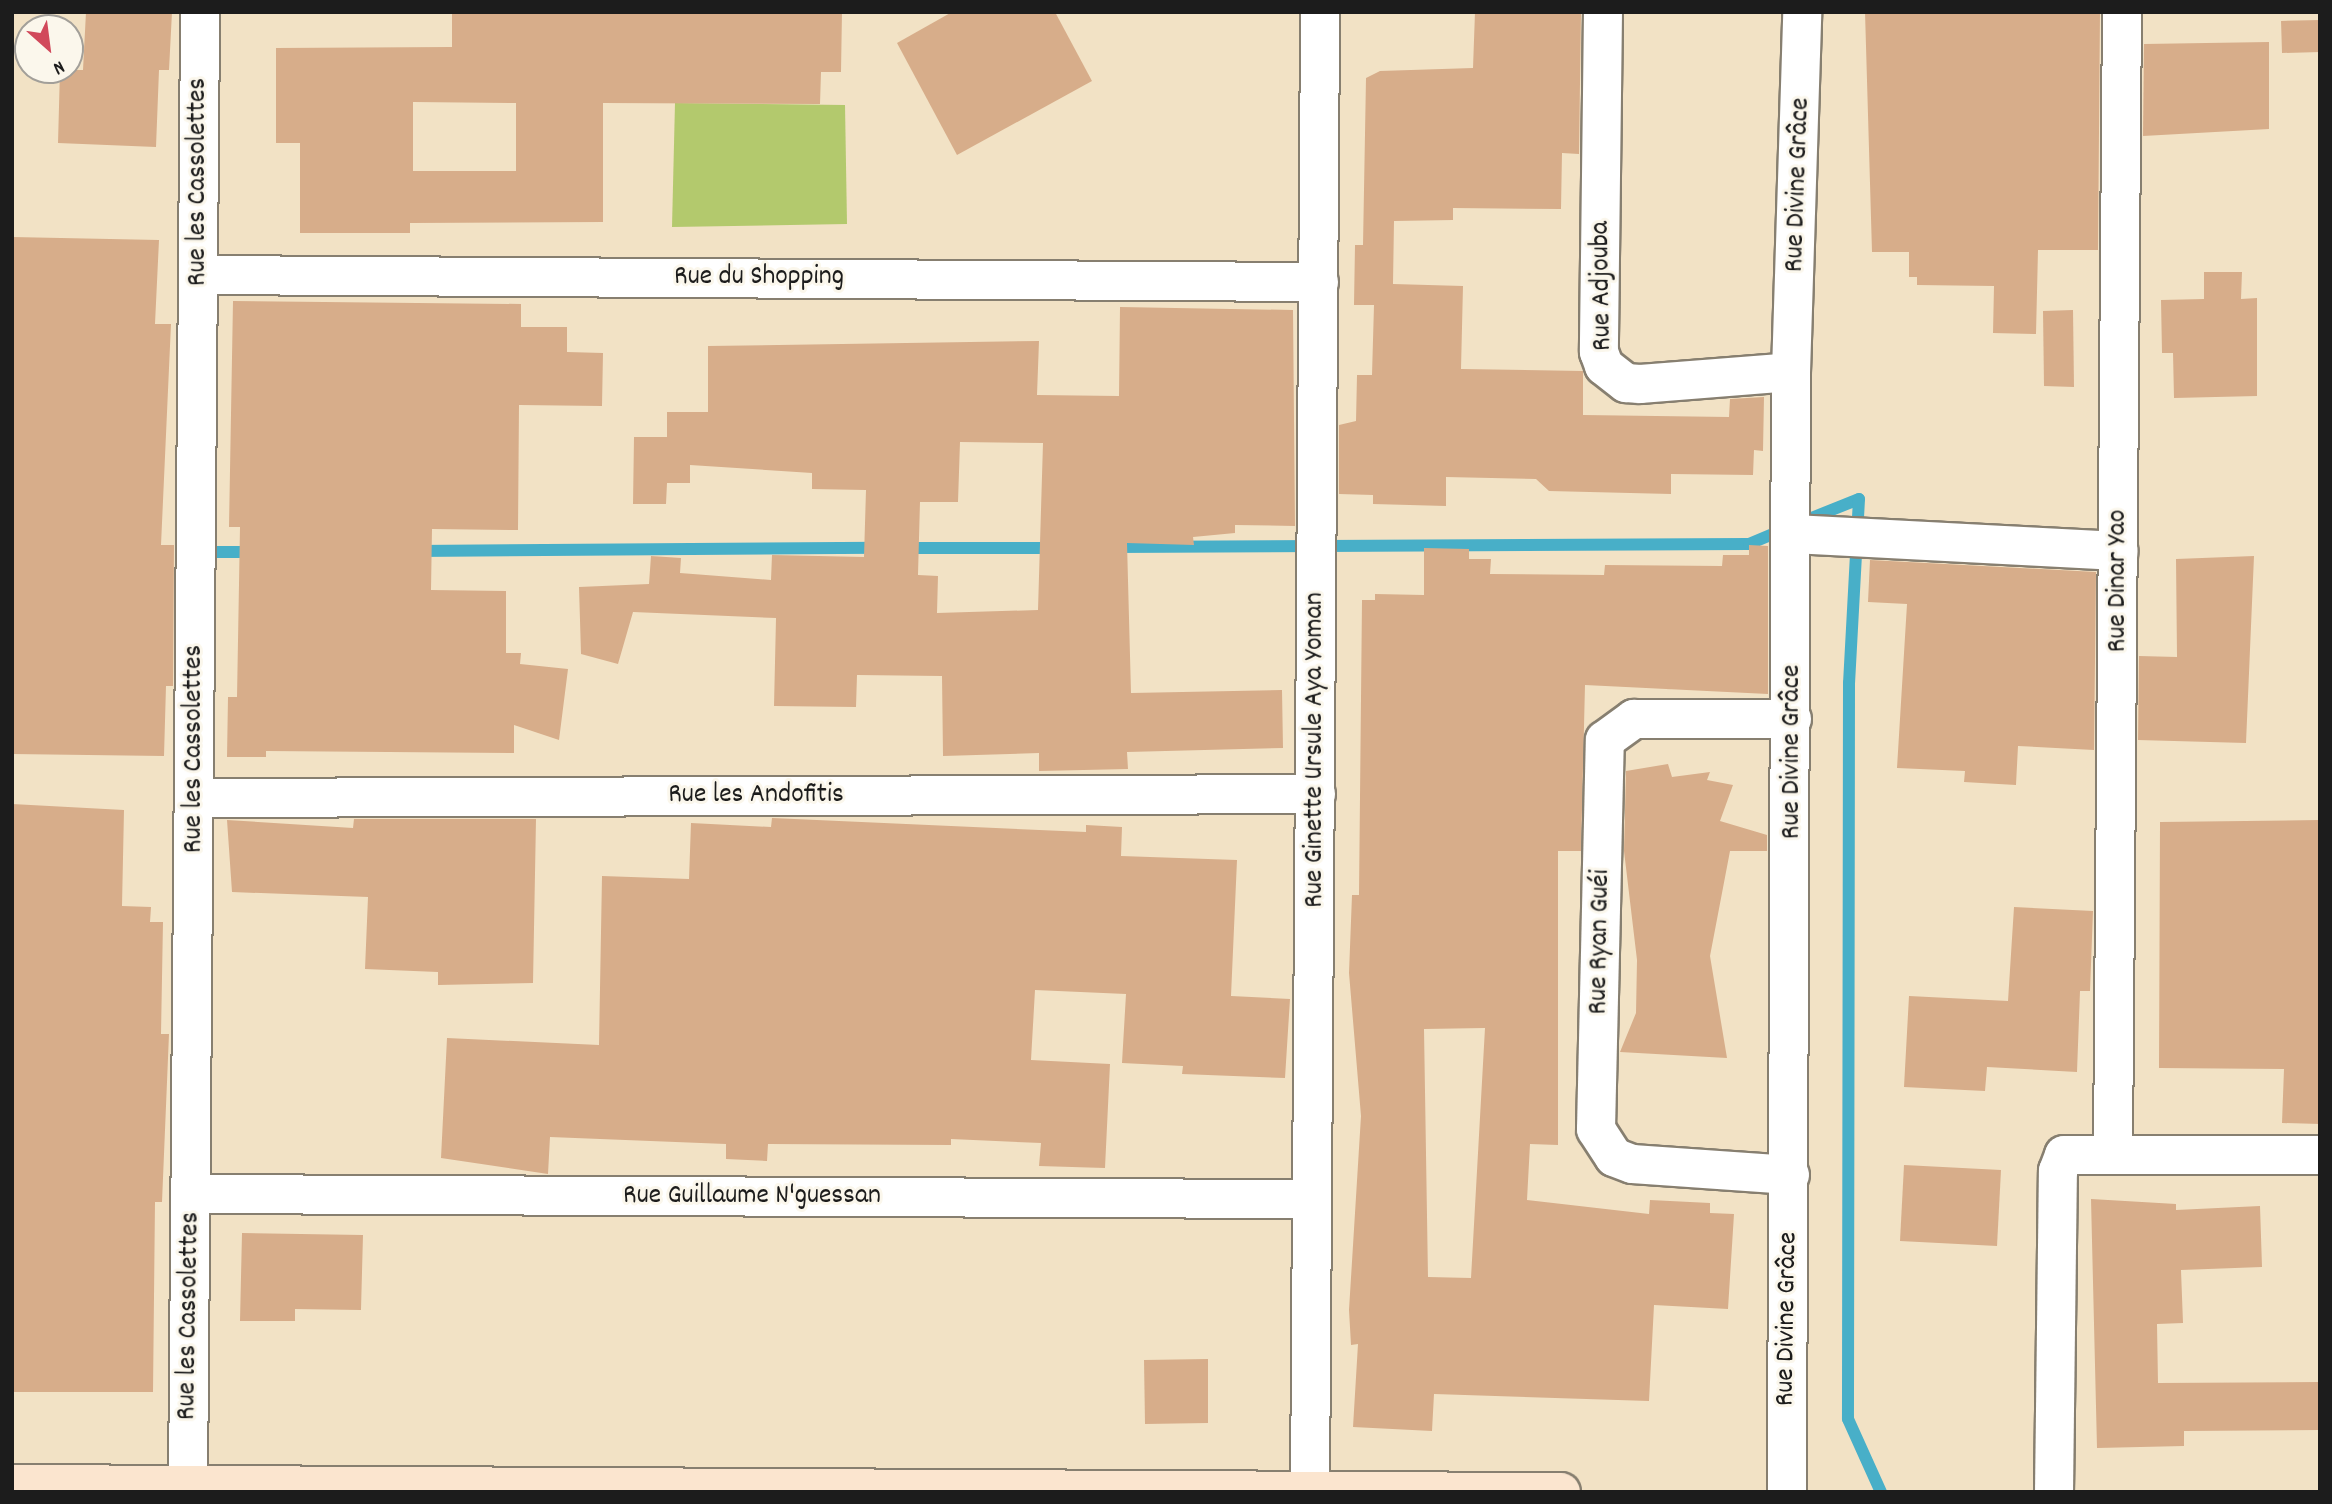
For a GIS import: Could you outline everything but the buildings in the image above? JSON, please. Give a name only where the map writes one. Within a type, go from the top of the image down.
[{"type":"street","name":"Rue les Cassolettes","points":[[188,1485],[200,12]]},
{"type":"street","name":"Rue Ginette Ursule Aya Yoman","points":[[1310,1490],[1320,12]]},
{"type":"street","name":"Rue Adjouba","points":[[1603,12],[1599,352],[1604,366],[1626,383],[1640,384],[1791,372]]},
{"type":"street","name":"Rue Divine Grâce","points":[[1787,1492],[1793,534],[1791,372],[1802,12]]},
{"type":"street","name":"Rue Dinar Yao","points":[[2113,1150],[2122,12]]},
{"type":"street","name":"Rue du Shopping","points":[[199,275],[1319,282]]},
{"type":"street","points":[[1793,534],[2119,551]]},
{"type":"street","name":"Rue Ryan Guéi","points":[[1790,1175],[1632,1164],[1614,1157],[1597,1129],[1605,740],[1634,719],[1792,719]]},
{"type":"street","name":"Rue les Andofitis","points":[[195,798],[1316,794]]},
{"type":"street","points":[[2054,1492],[2058,1171],[2073,1151],[2320,1155]]},
{"type":"street","name":"Rue Guillaume N'guessan","points":[[191,1194],[1312,1199]]},
{"type":"street","points":[[12,1485],[1561,1492]]},
{"type":"green space","points":[[675,103],[845,105],[847,224],[672,227]]},
{"type":"waterway","points":[[1804,521],[1859,499],[1849,683],[1848,1419],[1881,1492]]},
{"type":"waterway","points":[[1112,547],[1749,544],[1787,528]]},
{"type":"waterway","points":[[415,551],[880,548]]},
{"type":"waterway","points":[[905,548],[1055,548]]},
{"type":"waterway","points":[[198,552],[253,552]]}]
